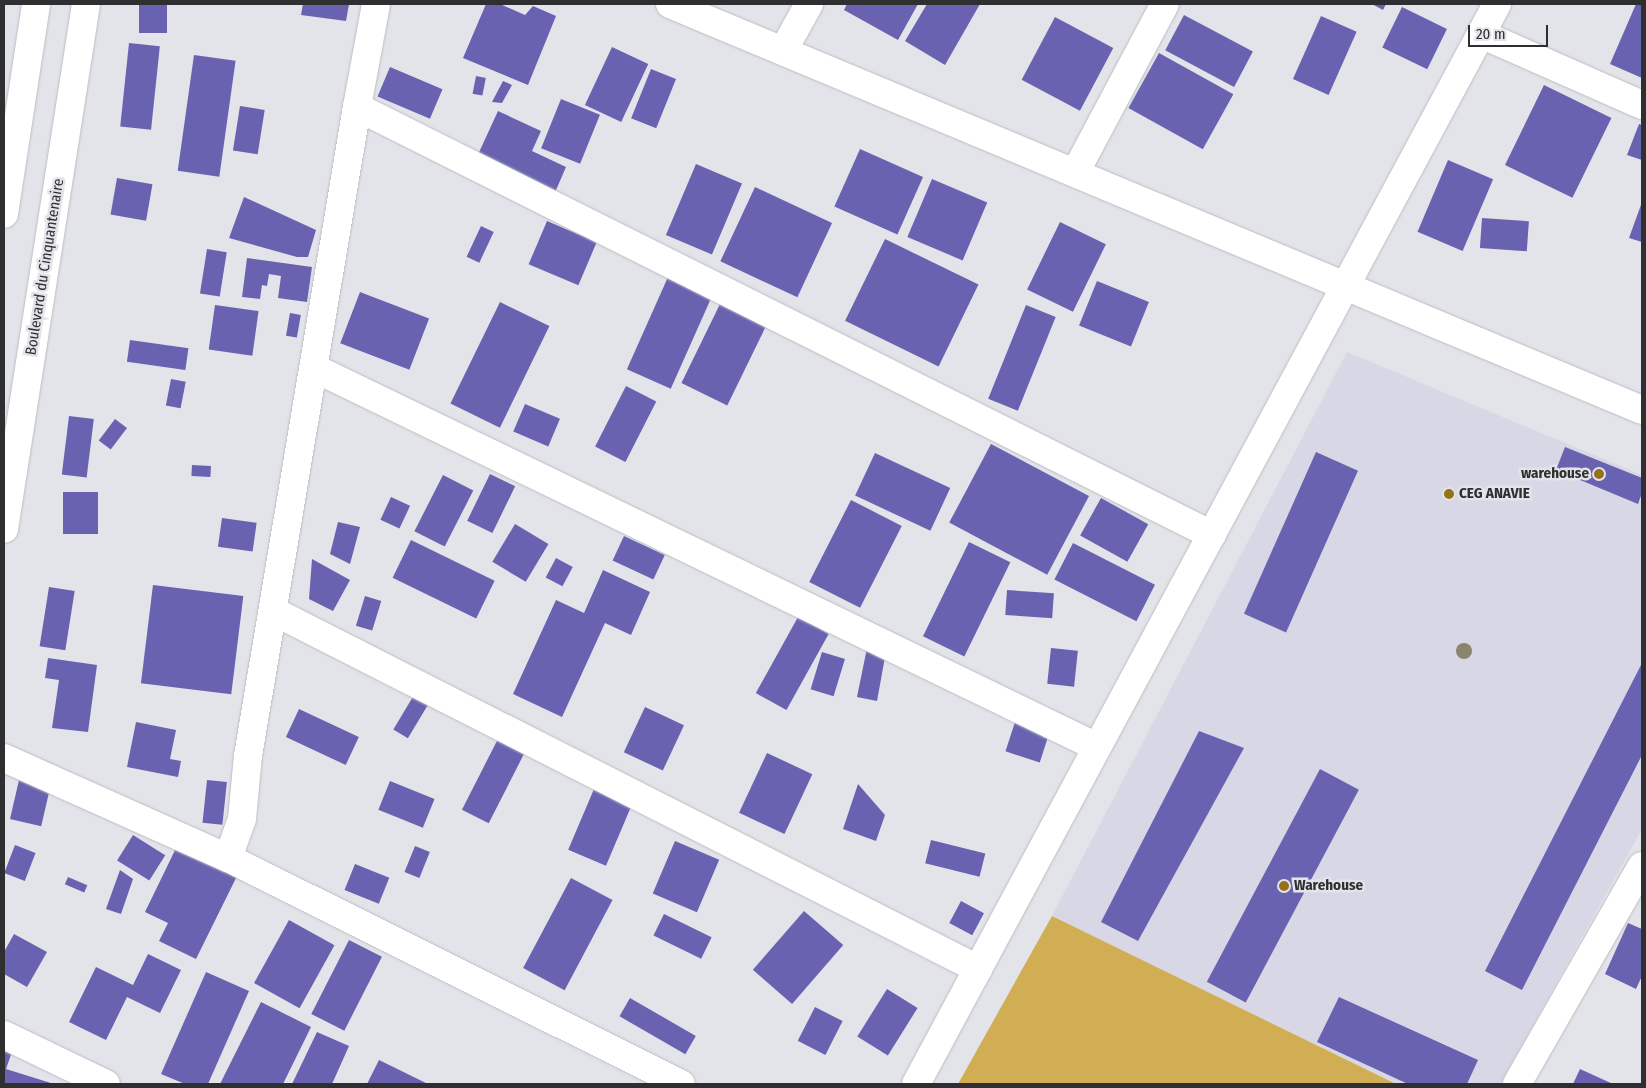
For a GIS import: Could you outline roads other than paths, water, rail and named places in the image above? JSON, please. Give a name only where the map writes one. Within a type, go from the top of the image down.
[{"type":"street","points":[[4,214],[36,4]]},
{"type":"street","name":"Boulevard du Cinquantenaire","points":[[4,530],[86,4]]},
{"type":"street","points":[[228,858],[242,819],[248,756],[356,108],[376,4]]},
{"type":"street","points":[[670,4],[1642,410]]},
{"type":"street","points":[[783,51],[809,4]]},
{"type":"street","points":[[1075,173],[1165,4]]},
{"type":"street","points":[[916,1084],[1497,4]]},
{"type":"street","points":[[1481,34],[1642,105]]},
{"type":"street","points":[[356,108],[1212,535]]},
{"type":"street","points":[[314,368],[1098,747]]},
{"type":"street","points":[[273,612],[978,970]]},
{"type":"street","points":[[4,758],[228,858],[681,1084]]},
{"type":"street","points":[[1517,1084],[1642,866]]},
{"type":"street","points":[[4,1035],[106,1084]]},
{"type":"place","name":"warehouse","points":[[1599,474]]},
{"type":"place","name":"CEG ANAVIE","points":[[1449,494]]},
{"type":"place","name":"Warehouse","points":[[1284,886]]}]
